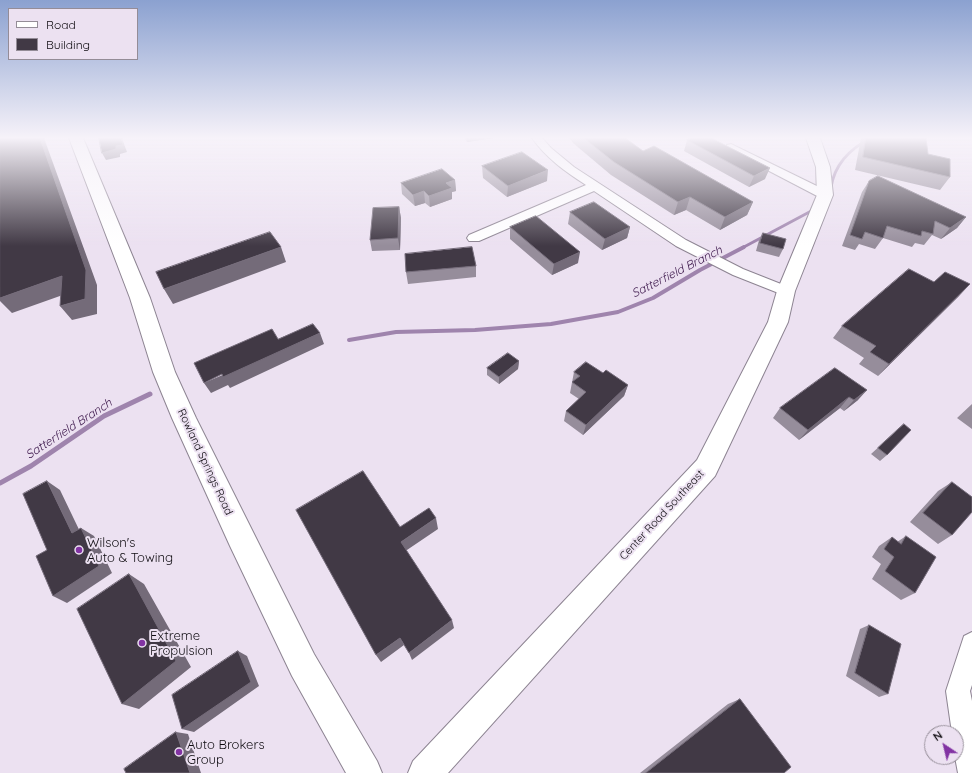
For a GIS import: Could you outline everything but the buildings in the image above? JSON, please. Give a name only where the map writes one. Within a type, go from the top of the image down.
[{"type":"street","name":"Rowland Springs Road","points":[[91,174],[130,270],[151,329],[164,372],[184,418],[240,538],[303,665],[365,773]]},
{"type":"street","points":[[578,174],[681,243],[738,272],[786,291]]},
{"type":"street","points":[[784,174],[825,195]]},
{"type":"street","name":"Center Road Southeast","points":[[425,773],[706,468],[778,322],[786,291],[825,195],[824,174]]},
{"type":"street","points":[[474,238],[595,186]]},
{"type":"street","points":[[971,773],[958,691],[972,644]]},
{"type":"waterway","name":"Satterfield Branch","points":[[831,187],[835,174]]},
{"type":"waterway","name":"Satterfield Branch","points":[[742,248],[815,209]]},
{"type":"waterway","name":"Satterfield Branch","points":[[349,340],[396,332],[475,330],[551,324],[618,312],[653,298],[700,270],[744,247]]},
{"type":"waterway","name":"Satterfield Branch","points":[[0,483],[31,466],[104,416],[150,394]]},
{"type":"place","name":"Wilson's Auto & Towing","points":[[79,550]]},
{"type":"place","name":"Extreme Propulsion","points":[[142,643]]},
{"type":"place","name":"Auto Brokers Group","points":[[179,752]]}]
